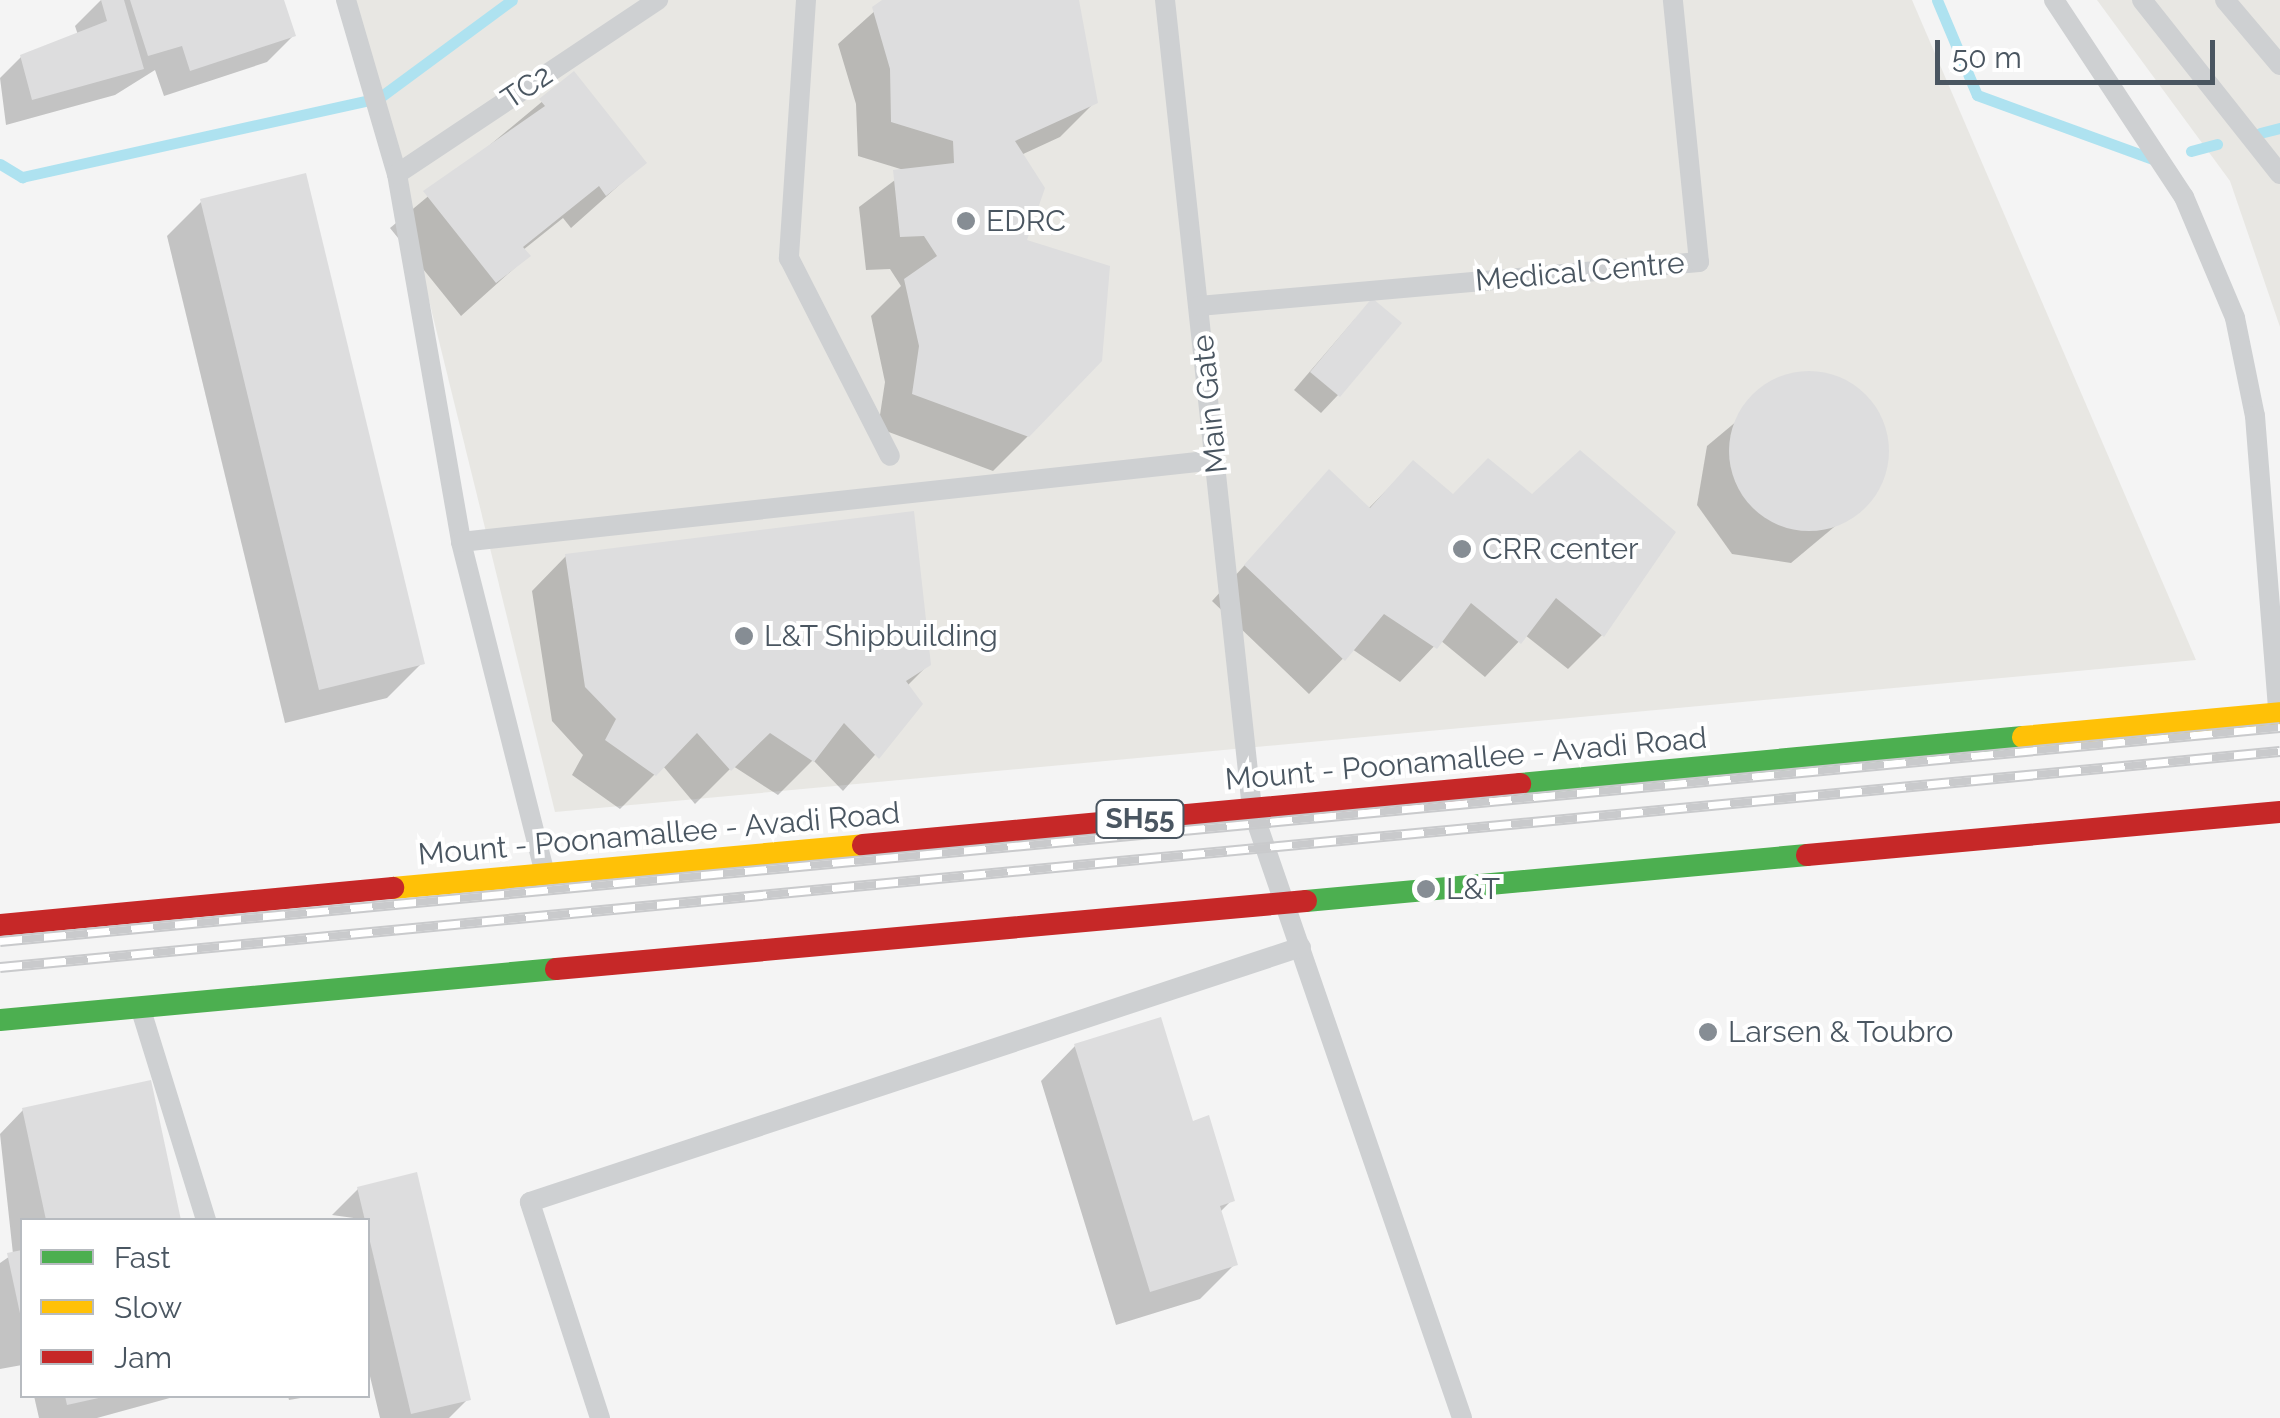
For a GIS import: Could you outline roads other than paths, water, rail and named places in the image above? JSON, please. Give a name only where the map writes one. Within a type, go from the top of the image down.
[{"type":"main road","name":"Mount - Poonamallee - Avadi Road","points":[[0,924],[2279,713]]},
{"type":"main road","points":[[0,1020],[1288,908],[2280,812]]},
{"type":"lane","points":[[346,0],[397,174],[460,542],[545,874]]},
{"type":"lane","name":"TC2","points":[[397,174],[658,0]]},
{"type":"lane","points":[[806,0],[789,258],[890,456]]},
{"type":"lane","name":"Main Gate","points":[[1165,0],[1252,809],[1462,1418]]},
{"type":"lane","name":"Medical Centre","points":[[1199,306],[1699,262],[1673,0]]},
{"type":"lane","points":[[2054,0],[2184,198],[2235,318],[2255,416],[2279,713]]},
{"type":"lane","points":[[2142,0],[2280,174]]},
{"type":"lane","points":[[2225,0],[2280,65]]},
{"type":"lane","points":[[460,542],[1216,460]]},
{"type":"lane","points":[[600,1418],[530,1202],[1302,947]]},
{"type":"lane","points":[[140,1008],[205,1218]]},
{"type":"waterway","points":[[0,164],[22,177],[379,98],[512,0]]},
{"type":"waterway","points":[[1937,0],[1977,95],[2156,160]]},
{"type":"waterway","points":[[2260,133],[2280,128]]},
{"type":"waterway","points":[[2191,151],[2217,144]]},
{"type":"railway","points":[[0,941],[2280,727]]},
{"type":"railway","points":[[0,967],[2280,751]]},
{"type":"place","name":"EDRC","points":[[966,221]]},
{"type":"place","name":"CRR center","points":[[1462,549]]},
{"type":"place","name":"L&T Shipbuilding","points":[[744,636]]},
{"type":"place","name":"L&T","points":[[1426,889]]},
{"type":"place","name":"Larsen & Toubro","points":[[1708,1032]]}]
